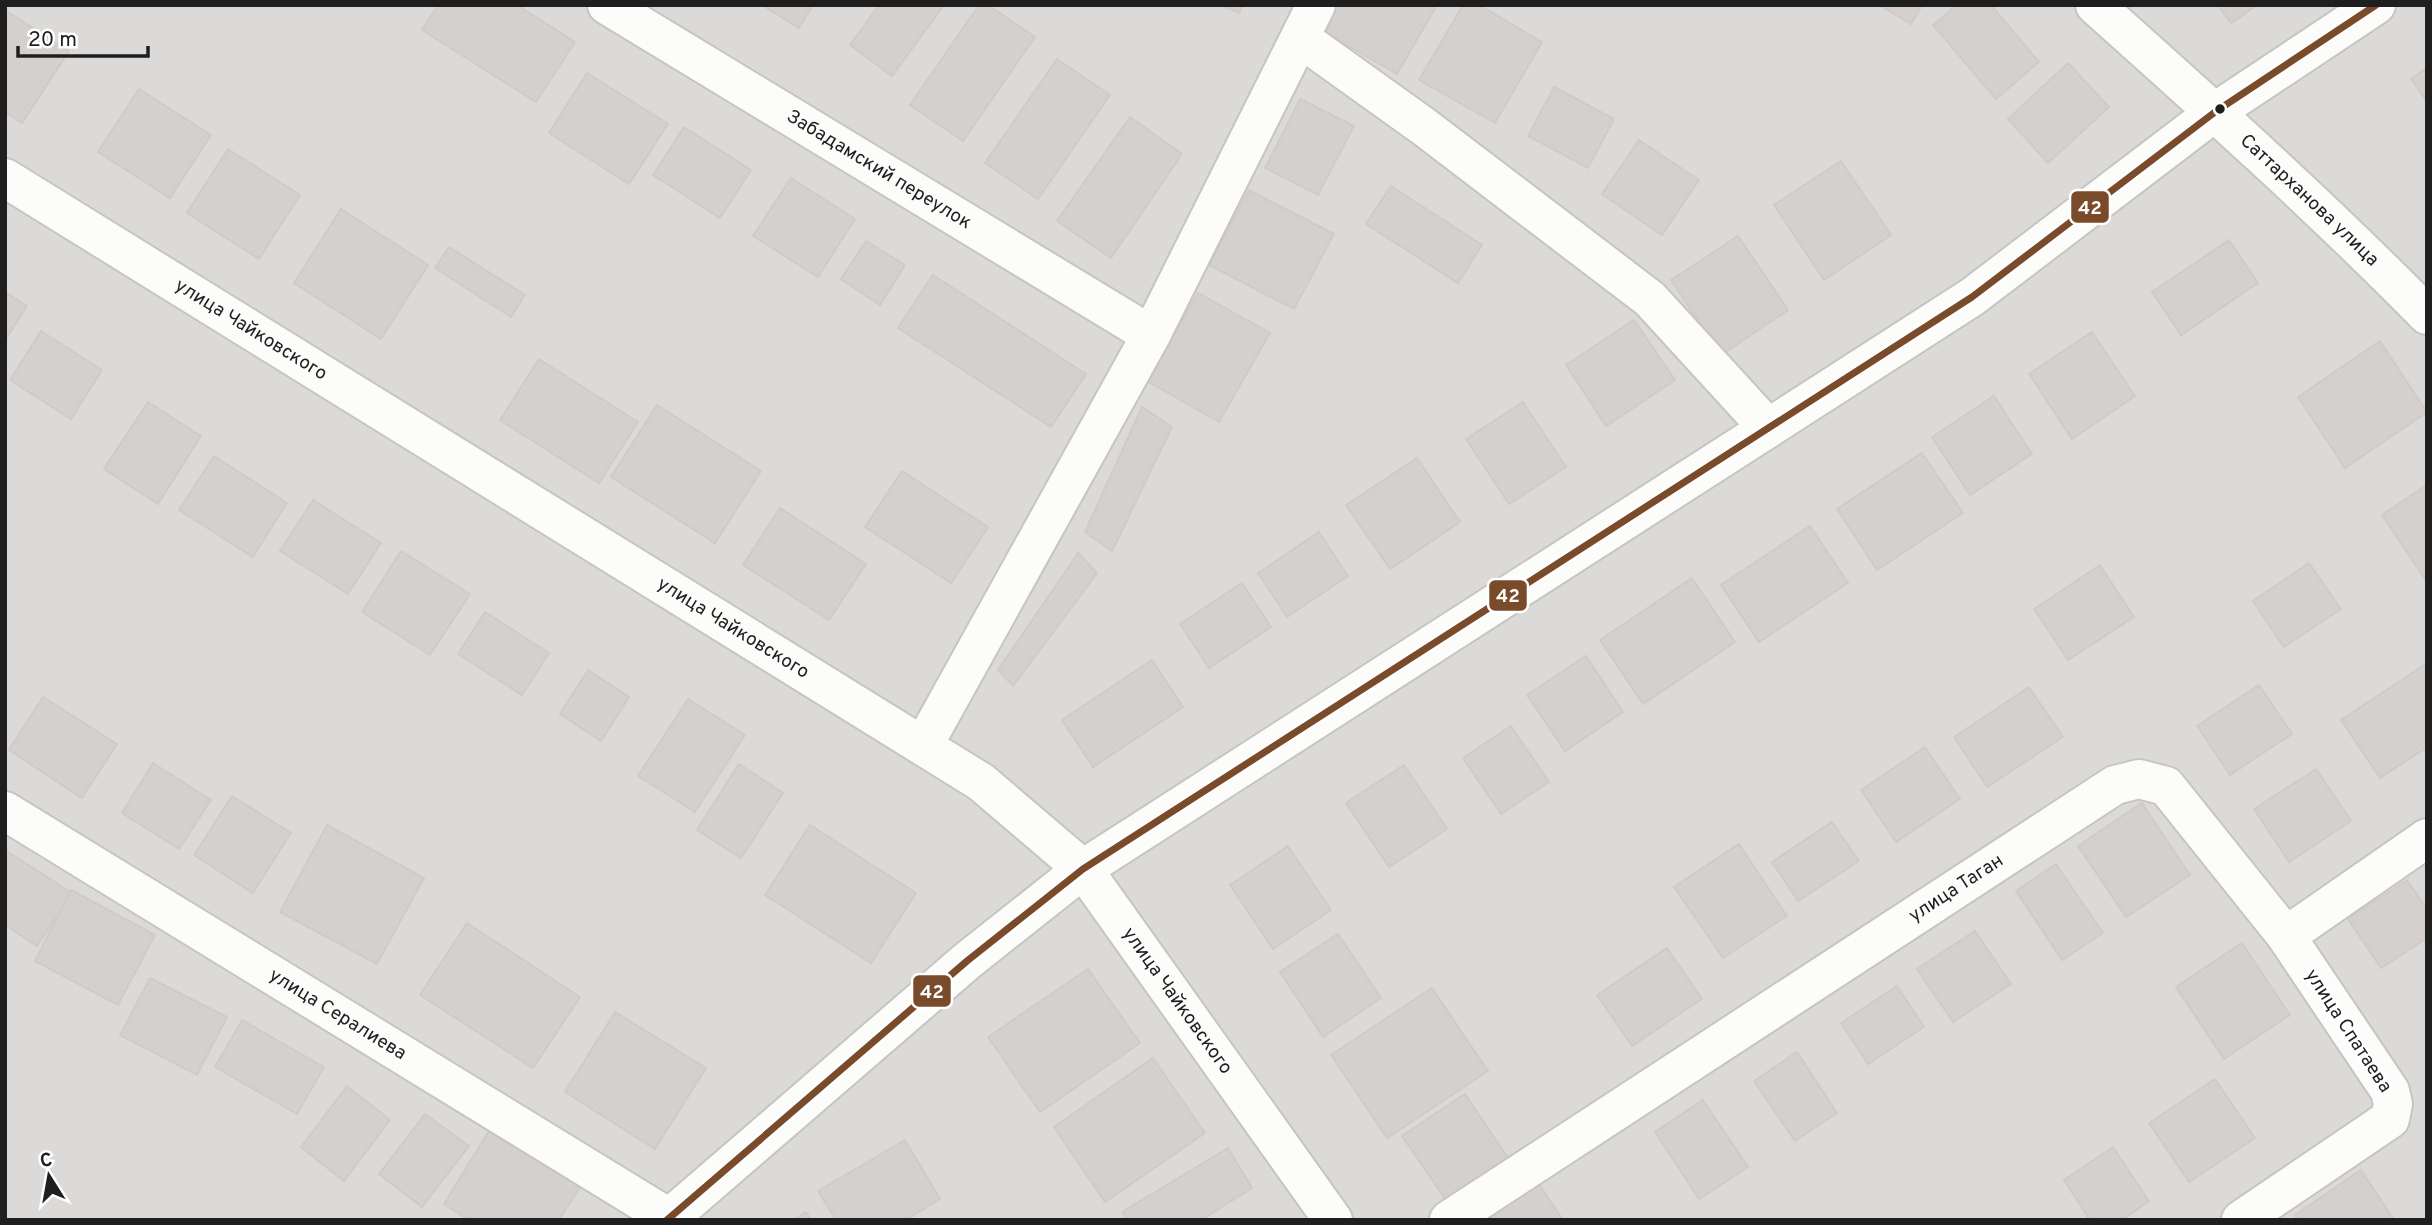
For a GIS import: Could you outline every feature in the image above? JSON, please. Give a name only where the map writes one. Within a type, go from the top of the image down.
[{"type":"street","name":"Забадамский переулок","points":[[607,5],[1151,335]]},
{"type":"street","name":"Саттарханова улица","points":[[2095,5],[2215,112],[2427,315]]},
{"type":"street","points":[[668,1219],[967,961],[1083,869],[1972,297],[2215,112],[2376,5]]},
{"type":"street","points":[[923,746],[1151,335],[1308,22],[1423,126],[1650,299],[1768,428]]},
{"type":"street","name":"улица Чайковского","points":[[5,178],[981,782],[1083,869],[1333,1220]]},
{"type":"street","name":"улица Таган","points":[[1449,1220],[2115,785],[2139,779],[2166,786],[2286,936]]},
{"type":"street","name":"улица Сералиева","points":[[5,811],[668,1219]]},
{"type":"street","points":[[2286,936],[2427,838]]},
{"type":"street","name":"улица Спатаева","points":[[2241,1220],[2390,1119],[2393,1104],[2390,1091],[2286,936]]},
{"type":"shaded area","points":[[5,5],[2427,5],[2427,1220],[5,1220]]},
{"type":"building","points":[[438,5],[517,5],[575,42],[536,102],[422,30]]},
{"type":"building","points":[[762,5],[813,5],[799,28]]},
{"type":"building","points":[[879,5],[944,5],[892,76],[850,45]]},
{"type":"building","points":[[979,5],[988,5],[1035,37],[963,141],[910,105]]},
{"type":"building","points":[[1220,5],[1243,5],[1239,13]]},
{"type":"building","points":[[1337,5],[1437,5],[1397,74],[1322,31]]},
{"type":"building","points":[[1463,5],[1479,5],[1542,42],[1495,123],[1419,80]]},
{"type":"building","points":[[1879,5],[1922,5],[1911,24]]},
{"type":"building","points":[[1957,5],[1991,5],[2039,62],[1996,99],[1933,25]]},
{"type":"building","points":[[2218,5],[2257,5],[2231,23]]},
{"type":"building","points":[[5,10],[69,51],[22,123],[5,112]]},
{"type":"building","points":[[1057,59],[1110,95],[1038,199],[985,163]]},
{"type":"building","points":[[2068,63],[2109,107],[2048,163],[2008,119]]},
{"type":"building","points":[[2427,68],[2427,102],[2411,79]]},
{"type":"building","points":[[587,73],[668,124],[629,184],[549,133]]},
{"type":"building","points":[[1554,87],[1614,119],[1588,168],[1528,136]]},
{"type":"building","points":[[139,89],[211,135],[170,198],[98,152]]},
{"type":"building","points":[[1300,99],[1354,126],[1318,195],[1265,168]]},
{"type":"building","points":[[1130,117],[1182,154],[1111,258],[1057,221]]},
{"type":"building","points":[[684,127],[751,170],[720,218],[653,175]]},
{"type":"building","points":[[1639,140],[1699,180],[1662,235],[1602,194]]},
{"type":"building","points":[[228,149],[300,195],[259,259],[187,213]]},
{"type":"building","points":[[1841,161],[1891,235],[1824,280],[1774,205]]},
{"type":"building","points":[[791,178],[855,219],[818,277],[753,236]]},
{"type":"building","points":[[1391,186],[1482,245],[1458,283],[1366,224]]},
{"type":"building","points":[[1249,190],[1334,234],[1294,309],[1209,265]]},
{"type":"building","points":[[341,209],[428,265],[381,339],[294,283]]},
{"type":"building","points":[[1738,236],[1788,310],[1721,355],[1671,280]]},
{"type":"building","points":[[2229,240],[2258,283],[2181,335],[2152,292]]},
{"type":"building","points":[[866,241],[905,265],[880,305],[841,279]]},
{"type":"building","points":[[449,247],[525,295],[511,317],[435,268]]},
{"type":"building","points":[[933,275],[1086,374],[1051,427],[898,328]]},
{"type":"building","points":[[5,292],[27,306],[5,340]]},
{"type":"building","points":[[1198,293],[1270,333],[1219,422],[1147,381]]},
{"type":"building","points":[[1634,320],[1675,380],[1606,426],[1566,365]]},
{"type":"building","points":[[41,331],[102,370],[71,419],[10,380]]},
{"type":"building","points":[[2092,332],[2135,396],[2072,439],[2029,374]]},
{"type":"building","points":[[2380,341],[2427,412],[2345,468],[2298,397]]},
{"type":"building","points":[[539,359],[638,422],[599,483],[500,420]]},
{"type":"building","points":[[1994,396],[2032,454],[1970,495],[1932,437]]},
{"type":"building","points":[[148,402],[201,436],[158,504],[104,469]]},
{"type":"building","points":[[1523,402],[1566,467],[1509,504],[1466,439]]},
{"type":"building","points":[[657,405],[761,471],[715,543],[611,477]]},
{"type":"building","points":[[1142,407],[1172,427],[1112,551],[1085,532]]},
{"type":"building","points":[[1922,453],[1963,513],[1877,570],[1837,509]]},
{"type":"building","points":[[214,456],[287,503],[253,557],[179,510]]},
{"type":"building","points":[[1417,458],[1460,522],[1390,569],[1346,505]]},
{"type":"building","points":[[902,471],[988,527],[951,583],[865,527]]},
{"type":"building","points":[[2427,485],[2427,582],[2382,515]]},
{"type":"building","points":[[313,500],[381,543],[348,594],[280,551]]},
{"type":"building","points":[[780,508],[866,564],[829,620],[743,565]]},
{"type":"building","points":[[1810,526],[1848,583],[1759,642],[1721,585]]},
{"type":"building","points":[[1319,532],[1348,576],[1287,617],[1258,573]]},
{"type":"building","points":[[401,551],[470,594],[430,655],[362,612]]},
{"type":"building","points":[[1078,553],[1097,573],[1013,686],[998,670]]},
{"type":"building","points":[[2309,563],[2341,609],[2284,647],[2253,601]]},
{"type":"building","points":[[2100,565],[2134,617],[2068,660],[2034,609]]},
{"type":"building","points":[[1692,578],[1735,642],[1643,704],[1600,640]]},
{"type":"building","points":[[1242,583],[1271,627],[1209,668],[1180,624]]},
{"type":"building","points":[[485,612],[549,653],[522,695],[458,654]]},
{"type":"building","points":[[1586,656],[1623,712],[1565,751],[1527,695]]},
{"type":"building","points":[[1152,660],[1183,707],[1093,767],[1062,720]]},
{"type":"building","points":[[2427,663],[2427,747],[2380,778],[2341,720]]},
{"type":"building","points":[[588,670],[629,697],[601,741],[560,714]]},
{"type":"building","points":[[2259,685],[2292,734],[2230,775],[2197,726]]},
{"type":"building","points":[[2029,687],[2063,737],[1987,787],[1954,737]]},
{"type":"building","points":[[43,697],[117,744],[82,798],[9,750]]},
{"type":"building","points":[[688,699],[745,735],[695,812],[638,776]]},
{"type":"building","points":[[1511,726],[1549,782],[1501,814],[1463,758]]},
{"type":"building","points":[[1925,747],[1960,799],[1896,842],[1861,790]]},
{"type":"building","points":[[153,763],[211,800],[179,849],[122,813]]},
{"type":"building","points":[[739,764],[783,793],[741,858],[697,830]]},
{"type":"building","points":[[1404,765],[1447,829],[1389,867],[1346,803]]},
{"type":"building","points":[[2316,769],[2351,821],[2289,862],[2254,809]]},
{"type":"building","points":[[232,796],[291,833],[253,893],[194,855]]},
{"type":"building","points":[[2142,803],[2190,875],[2126,917],[2078,846]]},
{"type":"building","points":[[1832,822],[1859,861],[1798,901],[1772,862]]},
{"type":"building","points":[[327,825],[424,878],[377,964],[280,912]]},
{"type":"building","points":[[810,825],[916,893],[871,963],[765,895]]},
{"type":"building","points":[[1739,844],[1787,916],[1723,958],[1674,887]]},
{"type":"building","points":[[1288,846],[1331,910],[1273,949],[1230,885]]},
{"type":"building","points":[[5,850],[72,893],[37,946],[5,925]]},
{"type":"building","points":[[2056,864],[2103,933],[2062,960],[2016,891]]},
{"type":"building","points":[[2407,880],[2427,909],[2427,938],[2381,968],[2348,919]]},
{"type":"building","points":[[71,890],[155,935],[118,1005],[35,961]]},
{"type":"building","points":[[467,923],[580,997],[533,1068],[420,995]]},
{"type":"building","points":[[1975,931],[2011,984],[1953,1022],[1917,969]]},
{"type":"building","points":[[1338,934],[1381,998],[1323,1037],[1280,972]]},
{"type":"building","points":[[2242,943],[2290,1015],[2224,1059],[2176,987]]},
{"type":"building","points":[[1667,948],[1702,999],[1632,1046],[1597,995]]},
{"type":"building","points":[[1088,969],[1140,1043],[1040,1112],[988,1037]]},
{"type":"building","points":[[150,978],[227,1017],[197,1075],[120,1035]]},
{"type":"building","points":[[1897,986],[1924,1027],[1868,1064],[1841,1023]]},
{"type":"building","points":[[1432,988],[1488,1071],[1387,1138],[1331,1055]]},
{"type":"building","points":[[615,1012],[706,1068],[655,1149],[565,1092]]},
{"type":"building","points":[[242,1020],[324,1067],[297,1114],[215,1067]]},
{"type":"building","points":[[1797,1052],[1837,1113],[1795,1141],[1754,1081]]},
{"type":"building","points":[[1153,1058],[1205,1133],[1105,1202],[1054,1127]]},
{"type":"building","points":[[2215,1079],[2255,1138],[2189,1182],[2149,1123]]},
{"type":"building","points":[[347,1086],[390,1120],[344,1181],[301,1147]]},
{"type":"building","points":[[1465,1094],[1508,1158],[1446,1200],[1402,1136]]},
{"type":"building","points":[[1703,1100],[1748,1167],[1699,1199],[1655,1132]]},
{"type":"building","points":[[425,1114],[469,1146],[422,1207],[379,1174]]},
{"type":"building","points":[[492,1126],[583,1182],[559,1220],[469,1220],[444,1204]]},
{"type":"building","points":[[905,1140],[940,1199],[906,1220],[836,1220],[818,1191]]},
{"type":"building","points":[[2113,1147],[2149,1201],[2122,1220],[2090,1220],[2064,1180]]},
{"type":"building","points":[[1228,1148],[1252,1188],[1201,1220],[1127,1220],[1122,1212]]},
{"type":"building","points":[[2361,1170],[2394,1220],[2298,1220],[2295,1215]]},
{"type":"building","points":[[1537,1181],[1563,1220],[1479,1220]]},
{"type":"building","points":[[806,1212],[811,1220],[794,1220]]},
{"type":"transit line","name":"42","points":[[667,1220],[967,961],[1083,869],[1972,297],[2215,112],[2376,5]]}]
